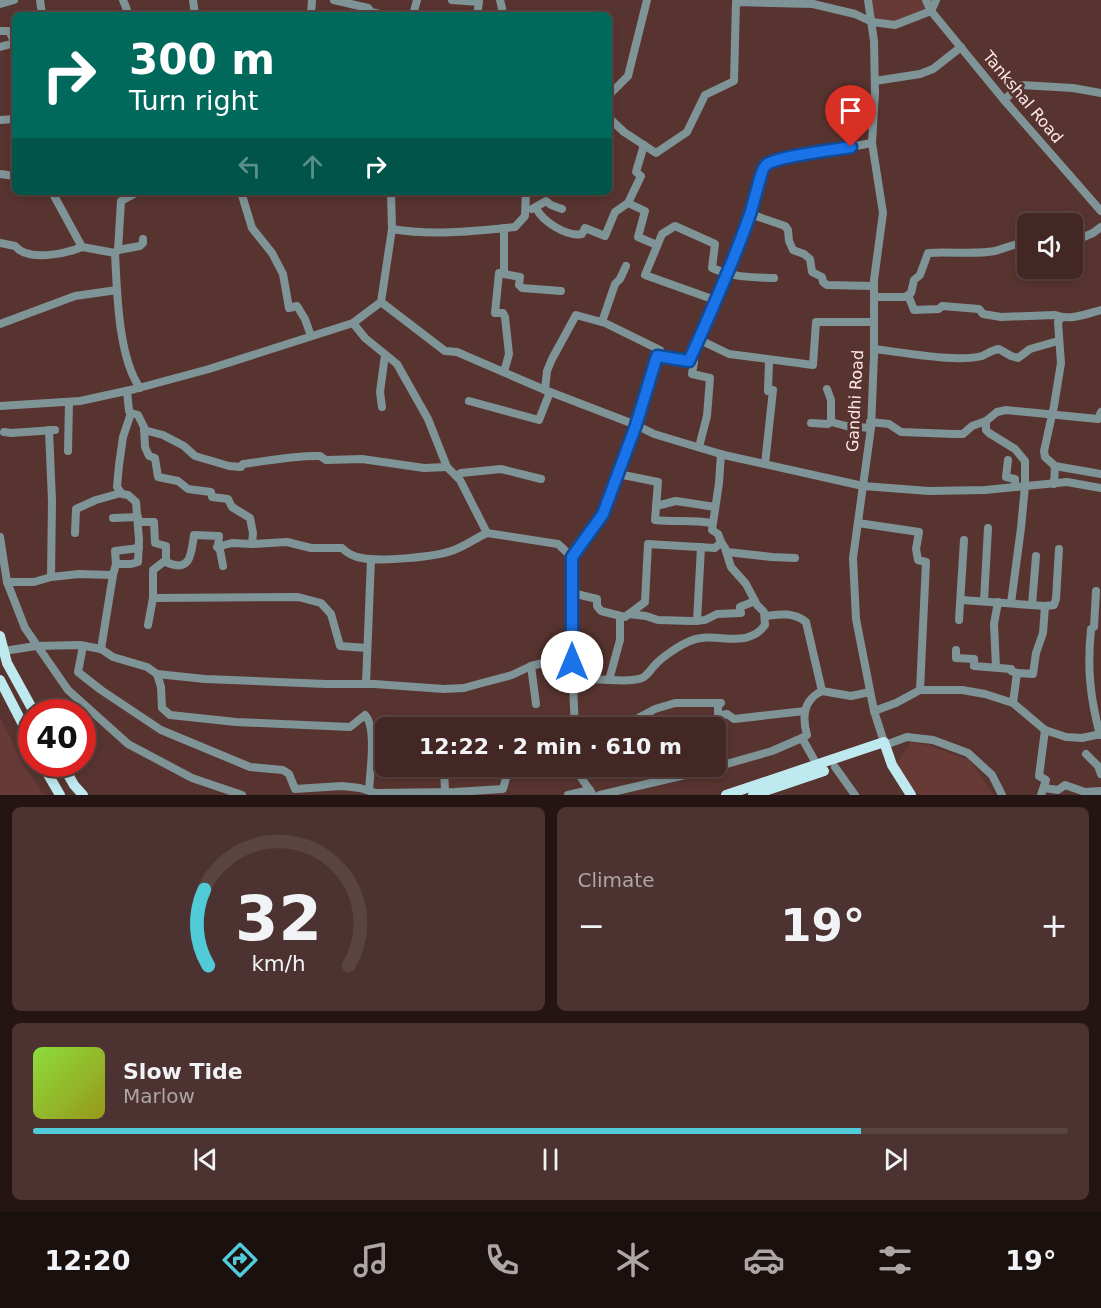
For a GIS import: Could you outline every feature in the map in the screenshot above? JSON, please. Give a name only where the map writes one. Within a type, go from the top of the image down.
[{"type":"main road","points":[[0,636],[8,663],[27,699]]},
{"type":"main road","points":[[0,680],[18,715]]},
{"type":"main road","points":[[726,795],[886,745]]},
{"type":"main road","points":[[753,795],[835,767],[886,745]]},
{"type":"main road","name":"Gandhi Road","points":[[886,745],[892,765],[911,795]]},
{"type":"main road","points":[[50,777],[60,795]]},
{"type":"main road","points":[[65,795],[78,792],[69,777]]},
{"type":"street","points":[[0,4],[14,0]]},
{"type":"street","points":[[334,0],[368,8],[371,12]]},
{"type":"street","points":[[452,0],[479,2],[477,12]]},
{"type":"street","points":[[612,92],[628,76],[647,0]]},
{"type":"street","name":"Gandhi Road","points":[[868,0],[872,22],[875,81],[872,143],[883,213],[874,286],[871,425],[853,558],[856,619],[874,711],[886,745]]},
{"type":"street","name":"Tankshal Road","points":[[926,0],[931,11],[1004,100],[1101,211]]},
{"type":"street","points":[[612,120],[656,153],[687,132],[705,95],[734,81],[736,2],[813,4],[855,14],[872,22],[896,25],[931,11],[936,0]]},
{"type":"street","points":[[0,31],[9,31],[12,37]]},
{"type":"street","points":[[875,81],[920,74],[933,69],[961,47]]},
{"type":"street","points":[[1004,100],[1021,85],[1073,88],[1101,93]]},
{"type":"street","points":[[690,360],[750,214],[761,172],[766,165],[779,160],[872,143]]},
{"type":"street","points":[[536,208],[549,223],[562,230],[577,235],[582,234],[585,228],[605,236],[615,212],[628,203],[641,176],[636,172],[644,145]]},
{"type":"street","points":[[54,195],[82,247]]},
{"type":"street","points":[[131,195],[121,201],[117,290],[126,356],[132,377],[140,388]]},
{"type":"street","points":[[243,195],[252,228],[272,253],[283,274],[289,308],[297,306],[311,336]]},
{"type":"street","points":[[0,406],[69,402],[140,388],[209,369],[352,323],[381,302],[392,228],[391,195]]},
{"type":"street","points":[[392,228],[409,232],[485,231],[516,227],[525,216],[526,195]]},
{"type":"street","points":[[525,210],[536,208],[546,201],[562,209]]},
{"type":"street","points":[[628,203],[645,211],[638,237],[657,245]]},
{"type":"street","points":[[750,214],[785,226],[793,250],[810,259],[812,272],[822,277],[823,282],[827,285],[874,286]]},
{"type":"street","points":[[715,300],[645,275],[662,234],[675,226],[715,244],[712,268],[726,274],[748,279],[774,278]]},
{"type":"street","points":[[1083,237],[1101,227]]},
{"type":"street","points":[[504,228],[504,274]]},
{"type":"street","points":[[0,243],[15,246],[19,251],[34,255],[65,253],[82,247],[117,252],[140,246],[143,239]]},
{"type":"street","points":[[1017,245],[994,251],[973,253],[952,251],[928,253],[920,275],[914,279],[908,295],[914,310],[939,309],[942,306],[979,309],[983,314],[1001,316],[1055,315],[1061,318],[1083,316],[1101,310]]},
{"type":"street","points":[[602,322],[615,284],[626,266]]},
{"type":"street","points":[[504,372],[509,354],[505,317],[503,314],[495,313],[499,273],[520,277],[519,285],[522,288],[561,291]]},
{"type":"street","points":[[0,324],[75,296],[117,290]]},
{"type":"street","points":[[874,297],[906,297],[908,295]]},
{"type":"street","points":[[381,302],[445,351],[457,351],[654,434],[721,454],[863,486],[929,491],[985,490],[1068,482],[1101,488]]},
{"type":"street","points":[[469,401],[539,420],[548,391],[547,372],[576,315],[602,322],[660,350],[636,425],[603,514],[572,557],[575,717]]},
{"type":"street","points":[[1061,318],[1058,322],[1061,363],[1044,452],[1045,457],[1055,466],[1101,474]]},
{"type":"street","points":[[698,339],[729,354],[813,365],[816,322],[874,322]]},
{"type":"street","points":[[352,323],[397,364],[405,376],[428,418],[447,467],[460,480],[487,533]]},
{"type":"street","points":[[874,349],[964,358],[984,356],[990,351],[999,349],[1018,358],[1030,349],[1058,341]]},
{"type":"street","points":[[381,407],[380,392],[385,355]]},
{"type":"street","points":[[657,356],[690,360],[694,362],[692,374],[710,378],[707,416],[699,447]]},
{"type":"street","points":[[765,464],[773,390],[768,391],[769,361]]},
{"type":"street","points":[[827,389],[831,400],[831,422]]},
{"type":"street","points":[[121,493],[117,487],[118,465],[123,437],[131,413],[127,391]]},
{"type":"street","points":[[68,451],[69,402]]},
{"type":"street","points":[[811,423],[828,424],[831,422],[846,426],[889,424],[902,432],[963,434],[972,426],[986,421],[996,412],[1006,410],[1100,416]]},
{"type":"street","points":[[131,413],[138,415],[144,430],[145,447],[149,456],[155,458],[158,477],[178,481],[188,489],[211,492],[212,497],[228,499],[232,507],[250,518],[253,533],[252,544]]},
{"type":"street","points":[[986,421],[986,429],[989,433],[1020,453],[1024,460],[1025,486],[1011,603]]},
{"type":"street","points":[[4,432],[52,430],[51,577]]},
{"type":"street","points":[[144,430],[164,435],[184,446],[195,456],[230,466],[241,467],[250,462],[288,457],[320,456],[326,460],[368,460],[424,468],[447,467]]},
{"type":"street","points":[[573,678],[631,680],[645,677],[655,664],[690,640],[743,639],[765,625],[766,616],[746,584],[731,567],[718,534],[711,530],[721,454]]},
{"type":"street","points":[[1008,460],[1006,477],[1014,479],[1015,487]]},
{"type":"street","points":[[1053,484],[1055,466]]},
{"type":"street","points":[[456,476],[501,469],[541,479]]},
{"type":"street","points":[[618,474],[658,482],[655,520],[712,523]]},
{"type":"street","points":[[75,533],[76,509],[121,493],[128,495],[136,502],[138,562],[116,564]]},
{"type":"street","points":[[656,506],[676,501],[715,507]]},
{"type":"street","points":[[113,518],[154,522],[155,543],[166,546],[166,560],[170,564],[188,561],[193,553],[194,535],[219,536],[217,547],[224,566]]},
{"type":"street","points":[[858,523],[919,532],[916,549],[918,560],[926,562],[920,690]]},
{"type":"street","points":[[984,601],[988,528]]},
{"type":"street","points":[[219,546],[232,543],[286,542],[311,548],[342,548],[348,554],[371,559],[446,553],[487,533],[558,544],[572,557]]},
{"type":"street","points":[[0,537],[7,582],[25,628],[68,690],[128,744],[192,778],[242,795]]},
{"type":"street","points":[[959,621],[964,540]]},
{"type":"street","points":[[572,593],[597,599],[597,606],[601,611],[625,617],[645,602],[648,544],[715,548],[721,542]]},
{"type":"street","points":[[697,621],[701,547]]},
{"type":"street","points":[[101,649],[116,564],[115,551],[139,548]]},
{"type":"street","points":[[962,600],[1054,605],[1059,549]]},
{"type":"street","points":[[727,552],[795,558]]},
{"type":"street","points":[[1032,605],[1036,556]]},
{"type":"street","points":[[366,684],[371,559]]},
{"type":"street","points":[[148,625],[153,598],[153,570],[166,560]]},
{"type":"street","points":[[7,582],[34,582],[51,577],[80,574],[113,575]]},
{"type":"street","points":[[874,711],[896,703],[920,690],[962,690],[1014,703],[1046,730],[1066,737],[1082,738],[1100,734],[1090,693],[1089,676],[1089,649],[1091,629],[1095,627],[1096,591]]},
{"type":"street","points":[[153,598],[298,597],[321,603],[331,614],[340,646],[367,648]]},
{"type":"street","points":[[629,614],[646,615],[658,620],[697,621],[717,614],[741,613],[740,607],[755,601]]},
{"type":"street","points":[[996,667],[994,624],[998,602]]},
{"type":"street","points":[[956,650],[956,658],[974,659],[974,666],[1011,669],[1017,673],[1033,674],[1036,653],[1043,633],[1045,606]]},
{"type":"street","points":[[766,616],[781,614],[798,616],[806,622],[822,691]]},
{"type":"street","points":[[609,680],[620,640],[620,617]]},
{"type":"street","points":[[4,651],[36,646],[83,646],[101,649],[113,657],[147,667],[158,674],[205,679],[444,689],[464,688],[512,675],[543,663],[572,662]]},
{"type":"street","points":[[83,646],[78,672],[100,690],[161,730],[250,767],[283,770],[289,774],[295,789],[342,786],[376,793],[503,789],[507,777]]},
{"type":"street","points":[[531,666],[536,704]]},
{"type":"street","points":[[1014,703],[1017,673]]},
{"type":"street","points":[[158,674],[162,708],[170,715],[236,722],[350,727],[365,715],[369,719],[372,732],[369,790]]},
{"type":"street","points":[[726,763],[772,751],[807,735],[804,723],[805,711],[809,700],[822,691],[850,696],[870,692]]},
{"type":"street","points":[[640,717],[655,709],[682,702],[721,703],[718,716],[727,714],[734,719],[805,711]]},
{"type":"street","points":[[1046,730],[1039,776],[1046,780],[1042,792],[1058,790],[1065,785],[1085,792],[1101,791]]},
{"type":"street","points":[[886,745],[907,737],[933,740],[968,753],[992,775],[1002,795]]},
{"type":"street","points":[[802,738],[817,765]]},
{"type":"street","points":[[1086,754],[1098,765],[1101,774]]},
{"type":"street","points":[[835,767],[855,795]]},
{"type":"street","points":[[444,777],[445,792]]},
{"type":"street","points":[[568,795],[591,792],[581,777]]},
{"type":"street","points":[[600,795],[671,777]]},
{"type":"shaded area","points":[[872,0],[922,0],[929,10],[895,23],[874,18]]},
{"type":"shaded area","points":[[0,717],[18,754],[18,777],[32,777],[44,795],[0,795]]},
{"type":"shaded area","points":[[911,742],[931,746],[970,761],[994,795],[918,795],[896,764]]},
{"type":"route","points":[[572,662],[572,557],[603,514],[636,425],[657,356],[689,361],[749,217],[761,172],[766,165],[779,160],[851,147]]}]
